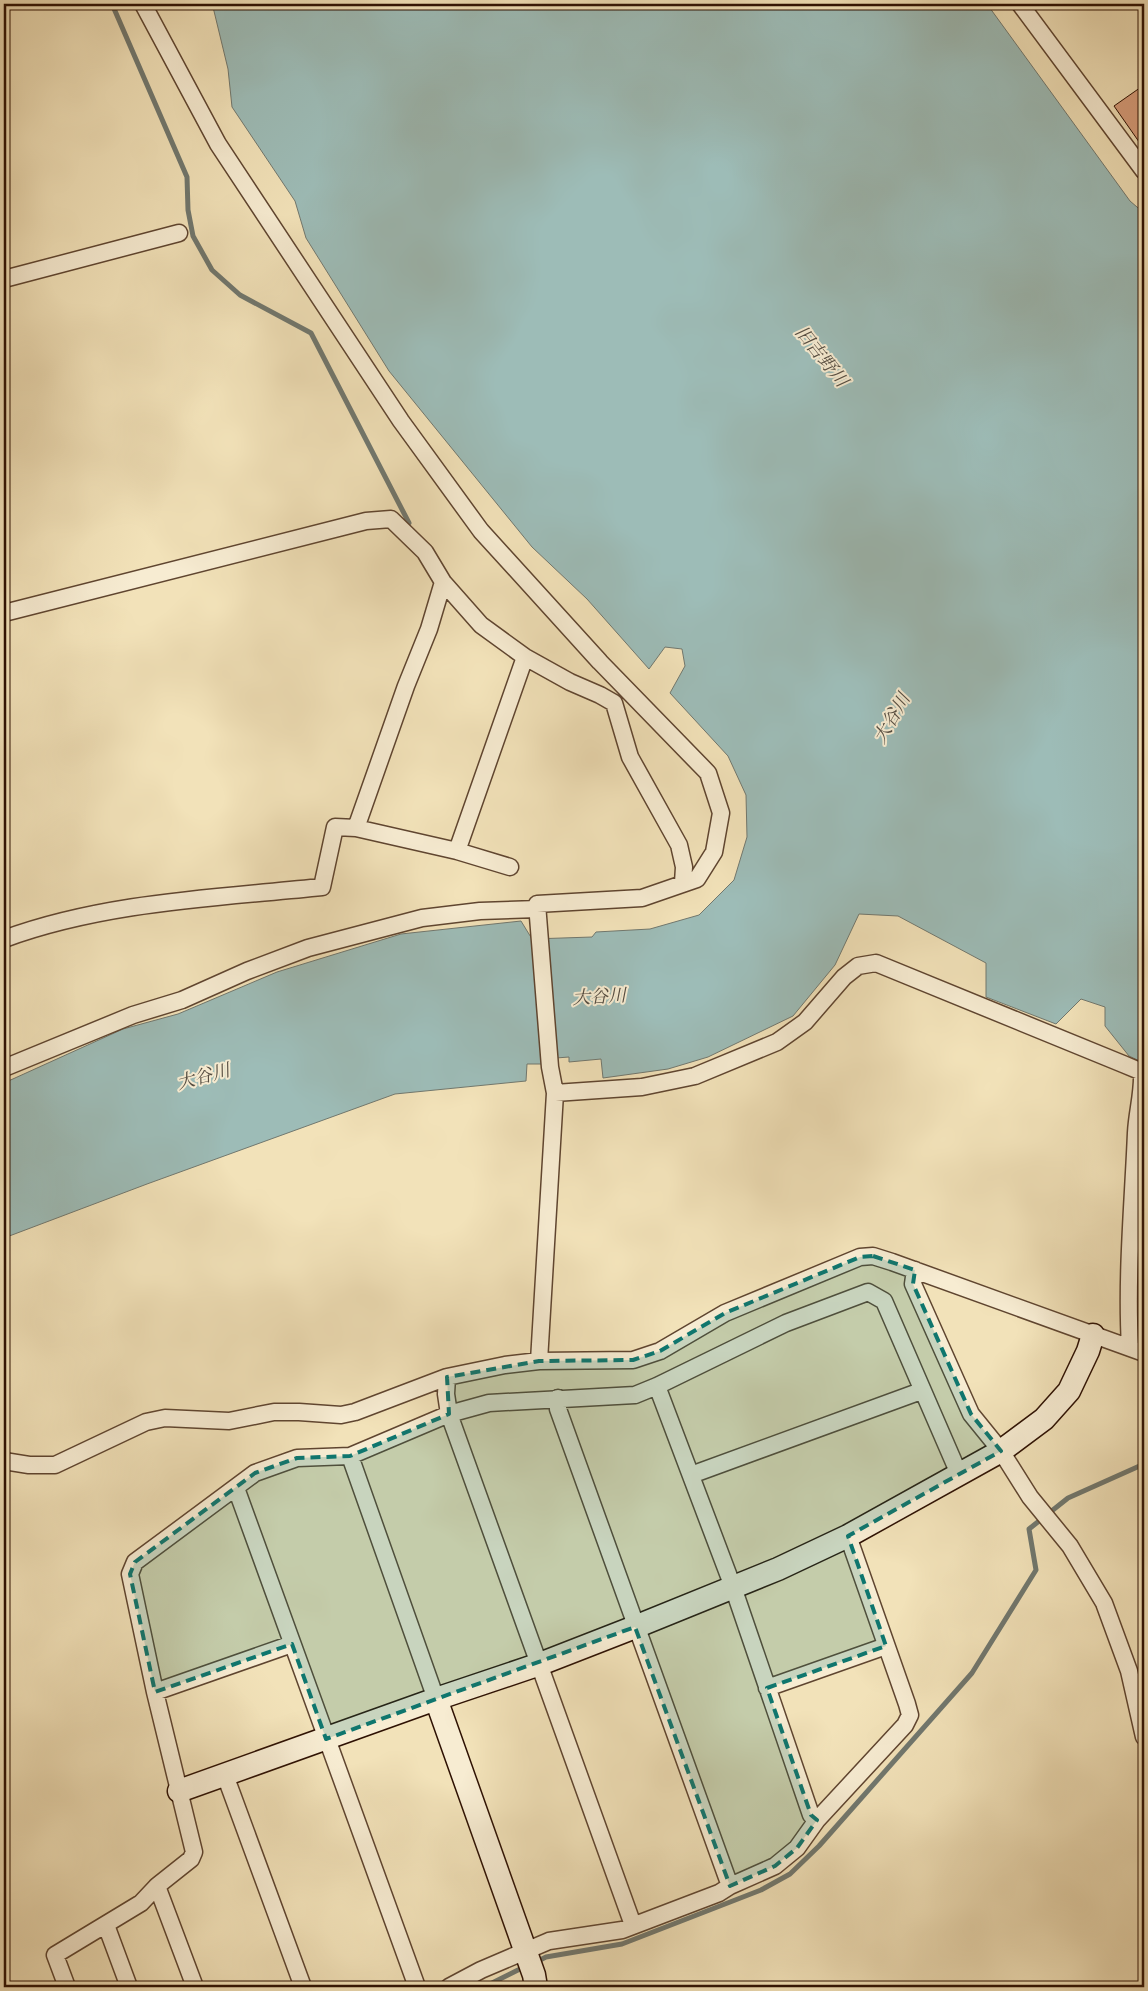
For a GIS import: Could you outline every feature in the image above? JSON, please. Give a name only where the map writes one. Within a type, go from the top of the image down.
[{"type":"street","points":[[143,4],[218,144],[401,421],[481,531],[600,662],[708,773],[722,813],[714,852],[697,879],[642,898],[537,904],[550,1067],[555,1093],[539,1361]]},
{"type":"street","points":[[1020,4],[1144,171]]},
{"type":"street","points":[[4,278],[179,233]]},
{"type":"street","points":[[4,612],[366,521],[391,519],[425,552],[443,582],[481,625],[525,657],[614,703],[630,758],[679,845],[684,867],[683,883]]},
{"type":"street","points":[[356,828],[406,686],[430,629],[443,582]]},
{"type":"street","points":[[457,851],[525,657]]},
{"type":"street","points":[[4,939],[32,929],[83,917],[159,904],[322,887],[335,827],[356,828],[457,851],[510,867]]},
{"type":"street","points":[[4,1068],[133,1015],[182,1000],[247,971],[308,948],[422,918],[480,911],[537,915]]},
{"type":"street","points":[[4,1461],[29,1465],[55,1465],[146,1422],[165,1418],[229,1421],[274,1412],[340,1415],[355,1412],[447,1377],[539,1361],[633,1360],[660,1351],[725,1313],[860,1257],[873,1256],[915,1270],[1093,1336],[1137,1350],[1128,1302],[1136,1129],[1142,1090],[1142,1072],[876,963],[858,966],[844,977],[805,1022],[777,1042],[695,1076],[642,1087],[555,1093]]},
{"type":"street","points":[[915,1270],[913,1284],[971,1414],[1001,1451],[1030,1497],[1070,1546],[1104,1603],[1129,1671],[1144,1736]]},
{"type":"street","points":[[67,1987],[55,1955],[142,1903],[157,1886],[191,1860],[194,1852],[155,1692],[130,1574],[135,1562],[255,1473],[297,1458],[350,1456],[450,1414],[489,1403],[635,1395],[786,1323],[868,1292],[884,1301],[921,1391],[959,1474]]},
{"type":"street","points":[[179,1792],[436,1699],[540,1664],[778,1569],[848,1536],[1001,1451],[1044,1419],[1069,1391],[1093,1336]]},
{"type":"street","points":[[447,1377],[446,1394],[450,1414],[633,1925]]},
{"type":"street","points":[[657,1386],[733,1587],[811,1815],[817,1820]]},
{"type":"street","points":[[691,1475],[921,1391]]},
{"type":"street","points":[[558,1398],[558,1409],[635,1627],[730,1886]]},
{"type":"street","points":[[350,1456],[531,1968]]},
{"type":"street","points":[[236,1488],[417,1987]]},
{"type":"street","points":[[531,1968],[548,1941],[622,1930],[719,1894],[730,1886],[775,1866],[797,1848],[817,1820],[905,1725],[910,1715],[907,1704],[848,1536]]},
{"type":"street","points":[[155,1692],[292,1644]]},
{"type":"street","points":[[768,1688],[886,1646]]},
{"type":"street","points":[[225,1775],[303,1987]]},
{"type":"street","points":[[157,1886],[195,1987]]},
{"type":"street","points":[[106,1925],[129,1987]]},
{"type":"street","points":[[450,1987],[481,1970],[531,1968]]},
{"type":"highlighted area","points":[[873,1256],[915,1270],[913,1284],[971,1414],[1001,1451],[848,1536],[886,1646],[767,1688],[811,1815],[817,1820],[797,1848],[775,1866],[730,1886],[635,1627],[326,1739],[292,1644],[155,1692],[130,1574],[135,1562],[255,1473],[297,1458],[350,1456],[449,1414],[447,1377],[539,1361],[633,1360],[660,1351],[725,1313],[860,1257]]},
{"type":"water","points":[[211,4],[987,4],[1130,201],[1144,213],[1144,1063],[1129,1056],[1105,1026],[1105,1007],[1081,999],[1056,1024],[986,997],[986,963],[898,916],[859,914],[835,965],[793,1016],[708,1057],[668,1069],[603,1078],[601,1059],[569,1062],[569,1057],[543,1059],[543,1064],[527,1064],[526,1081],[395,1094],[4,1238],[4,1083],[123,1029],[178,1014],[277,972],[401,934],[521,921],[532,939],[592,937],[596,932],[650,929],[699,915],[734,880],[747,837],[746,795],[728,756],[670,693],[685,666],[682,649],[665,647],[649,669],[587,599],[532,547],[389,371],[306,238],[295,201],[232,107],[228,69]]},
{"type":"water","points":[[1144,1271],[1144,1330],[1140,1322]]},
{"type":"building","points":[[1144,85],[1144,149],[1114,106]]},
{"type":"waterway","points":[[112,4],[187,177],[188,210],[193,236],[212,270],[240,295],[311,333],[409,523]]},
{"type":"waterway","points":[[536,1962],[546,1957],[622,1944],[761,1890],[790,1874],[819,1846],[972,1673],[1036,1570],[1029,1529],[1068,1498],[1144,1464]]},
{"type":"waterway","points":[[484,1987],[526,1966]]},
{"type":"water label","name":"旧吉野川","points":[[822,356]]},
{"type":"water label","name":"大谷川","points":[[891,718]]},
{"type":"water label","name":"大谷川","points":[[599,996]]},
{"type":"water label","name":"大谷川","points":[[203,1076]]}]
